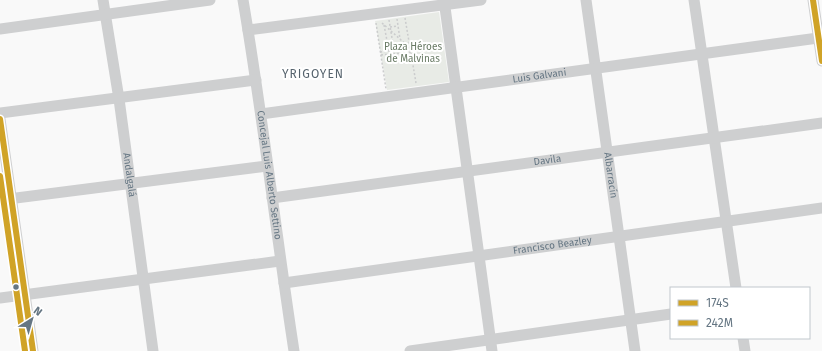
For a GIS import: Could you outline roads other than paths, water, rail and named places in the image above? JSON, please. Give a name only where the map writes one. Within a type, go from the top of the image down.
[{"type":"street","name":"Andalgalá","points":[[103,0],[119,99],[129,183],[144,279],[153,351]]},
{"type":"street","points":[[0,29],[210,0]]},
{"type":"street","name":"Concejal Luis Alberto Settino","points":[[243,0],[261,114],[280,261],[294,351]]},
{"type":"street","points":[[248,30],[386,14],[445,2],[480,0]]},
{"type":"street","name":"Albarracín","points":[[586,0],[636,351]]},
{"type":"street","points":[[694,0],[736,287]]},
{"type":"street","points":[[813,0],[822,61]]},
{"type":"street","points":[[445,2],[491,345]]},
{"type":"street","name":"Luis Galvani","points":[[261,114],[818,38]]},
{"type":"street","points":[[0,113],[119,99],[256,80]]},
{"type":"street","points":[[0,119],[5,199],[25,295],[33,351]]},
{"type":"street","name":"Davila","points":[[272,198],[468,173],[822,122]]},
{"type":"street","points":[[5,199],[267,166]]},
{"type":"street","name":"Francisco Beazley","points":[[284,283],[725,220],[822,208]]},
{"type":"street","points":[[0,298],[280,261]]},
{"type":"street","points":[[410,351],[491,345],[631,319],[670,314]]},
{"type":"street","points":[[743,339],[744,351]]},
{"type":"district","name":"YRIGOYEN","points":[[313,74]]},
{"type":"park label","name":"Plaza Héroes de Malvinas","points":[[413,52]]}]
